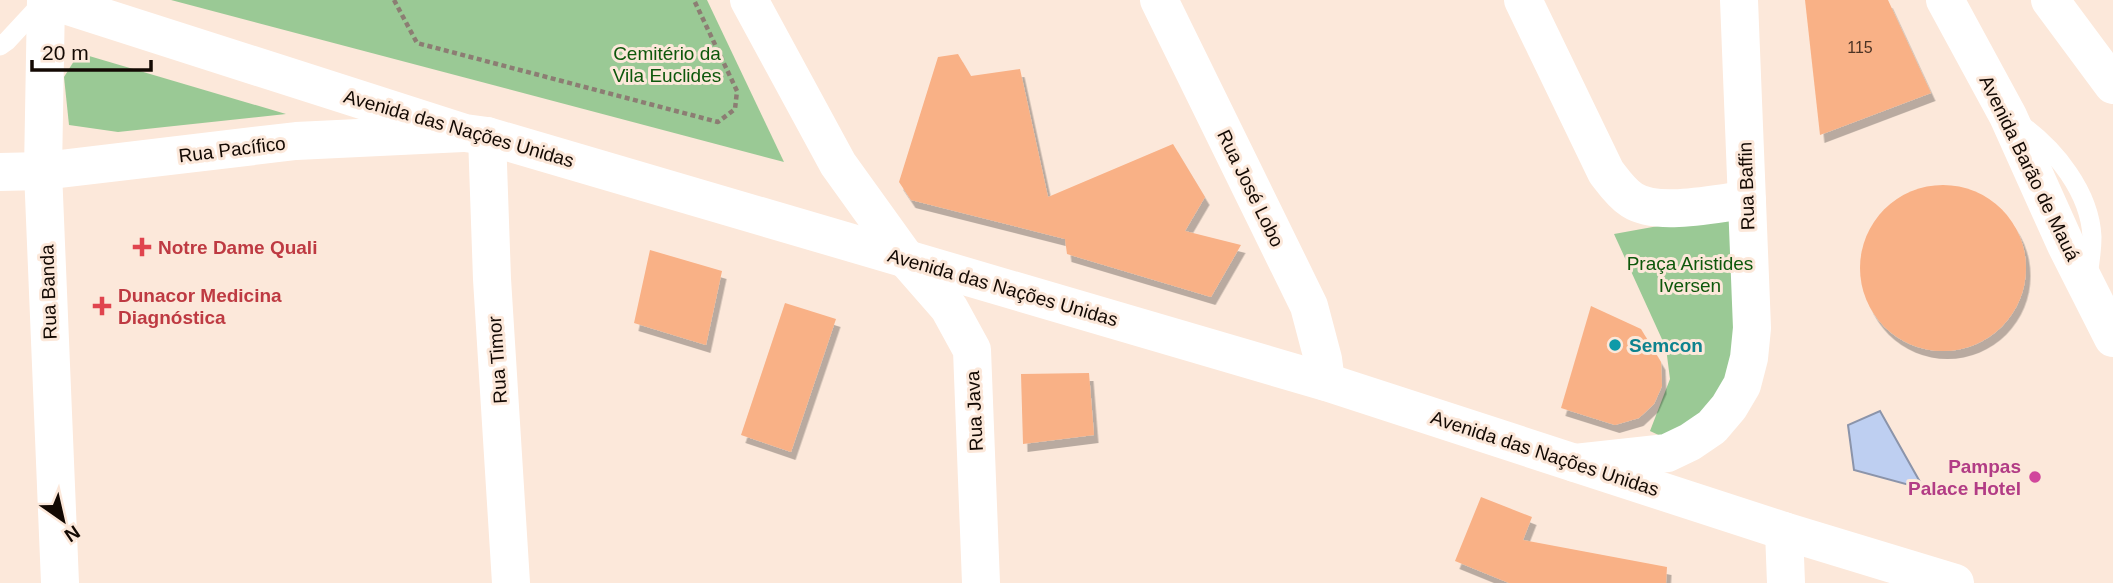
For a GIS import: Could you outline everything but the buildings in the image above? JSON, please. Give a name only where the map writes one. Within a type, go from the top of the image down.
[{"type":"street","name":"Avenida das Nações Unidas","points":[[46,0],[476,134],[1326,382],[1784,531],[1955,583]]},
{"type":"street","name":"Rua Banda","points":[[46,0],[43,171],[60,583]]},
{"type":"street","name":"Rua Java","points":[[749,0],[838,164],[907,260],[948,308],[972,350],[981,583]]},
{"type":"street","name":"Rua José Lobo","points":[[1159,0],[1309,306],[1321,349],[1326,382]]},
{"type":"street","points":[[1524,0],[1606,172],[1625,193],[1633,200],[1653,208],[1747,200]]},
{"type":"street","name":"Rua Baffin","points":[[1575,463],[1667,453],[1690,442],[1712,426],[1729,407],[1742,385],[1749,358],[1752,328],[1739,0]]},
{"type":"street","name":"Avenida Barão de Mauá","points":[[1945,0],[2008,116],[2066,245],[2113,338]]},
{"type":"street","points":[[2050,0],[2113,85]]},
{"type":"street","name":"Rua Pacífico","points":[[0,172],[43,171],[296,141],[476,134]]},
{"type":"street","name":"Rua Timor","points":[[476,134],[492,279],[510,583]]},
{"type":"street","points":[[1784,531],[1786,583]]},
{"type":"lane","points":[[0,46],[46,0]]},
{"type":"path","points":[[394,0],[417,43],[718,122],[735,109],[737,90],[694,0]]},
{"type":"green space","name":"Cemitério da Vila Euclides","points":[[171,0],[707,0],[784,162]]},
{"type":"green space","points":[[79,53],[286,114],[118,132],[69,125],[64,77]]},
{"type":"green space","name":"Praça Aristides Iversen","points":[[1741,211],[1744,318],[1720,400],[1667,439],[1650,431],[1670,379],[1666,348],[1614,234]]},
{"type":"water","points":[[1880,411],[1924,489],[1854,470],[1848,425]]},
{"type":"place","name":"Notre Dame Quali","points":[[142,247]]},
{"type":"place","name":"Dunacor Medicina Diagnóstica","points":[[102,306]]},
{"type":"place","name":"Semcon","points":[[1615,345]]},
{"type":"place","name":"Pampas Palace Hotel","points":[[2035,477]]}]
